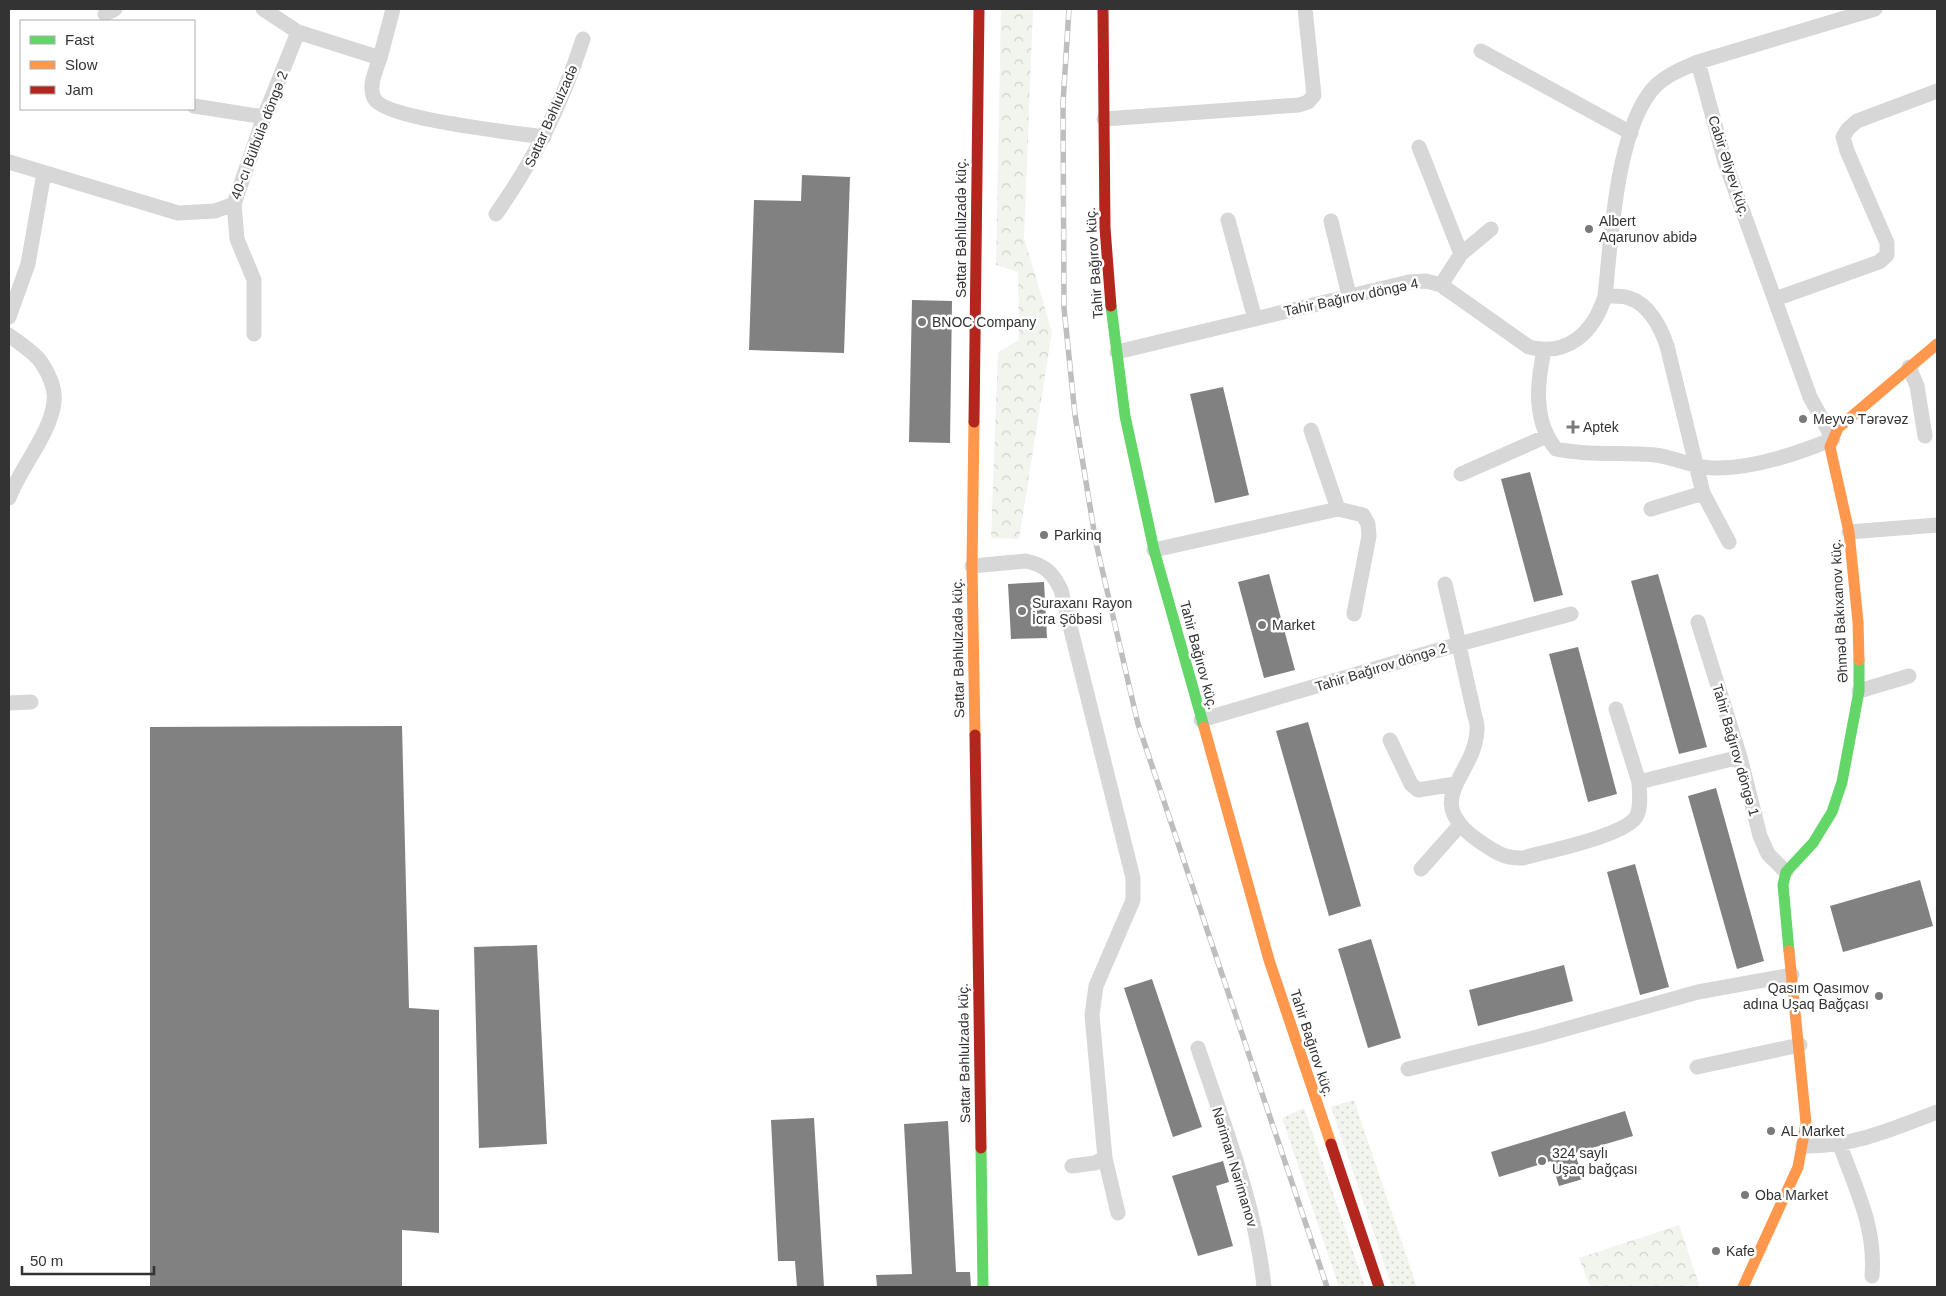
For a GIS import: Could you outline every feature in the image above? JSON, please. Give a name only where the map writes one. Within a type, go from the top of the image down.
[{"type":"street","points":[[263,9],[298,32],[380,58]]},
{"type":"street","points":[[393,9],[371,89],[374,100],[389,110],[452,124],[544,137]]},
{"type":"street","name":"Səttar Bəhlulzadə küç.","points":[[979,9],[972,566],[983,1287]]},
{"type":"street","name":"Tahir Bağırov küç.","points":[[1103,9],[1105,228],[1125,416],[1154,550],[1268,960],[1379,1287]]},
{"type":"street","points":[[1104,119],[1299,106],[1308,102],[1314,95],[1305,9]]},
{"type":"street","points":[[1875,9],[1698,62],[1672,74],[1656,86],[1647,96],[1631,133],[1620,180],[1606,296],[1600,312],[1586,331],[1564,346],[1544,351],[1537,382],[1538,398],[1547,436],[1556,449],[1591,454],[1655,455],[1714,468],[1746,465],[1806,450],[1833,439],[1838,428],[1937,344]]},
{"type":"street","name":"40-cı Bülbülə döngə 2","points":[[9,162],[178,213],[214,211],[234,204],[264,117],[298,32]]},
{"type":"street","name":"Səttar Bəhlulzadə","points":[[496,214],[525,173],[544,137],[568,86],[583,39]]},
{"type":"street","points":[[1481,51],[1631,133]]},
{"type":"street","name":"Cabir Əliyev küç.","points":[[1698,62],[1725,162],[1774,299],[1810,397],[1833,439]]},
{"type":"street","points":[[1774,299],[1879,262],[1887,255],[1887,243],[1847,151],[1843,137],[1848,129],[1857,121],[1937,91]]},
{"type":"street","points":[[195,106],[264,117]]},
{"type":"street","points":[[1419,147],[1461,254]]},
{"type":"street","points":[[9,317],[28,264],[44,173]]},
{"type":"street","points":[[234,204],[237,239],[254,280],[254,334]]},
{"type":"street","points":[[1228,220],[1255,319]]},
{"type":"street","points":[[1331,221],[1349,295]]},
{"type":"street","points":[[1441,285],[1461,254],[1491,228]]},
{"type":"street","name":"Tahir Bağırov döngə 4","points":[[1117,352],[1349,295],[1410,282],[1426,281],[1441,285],[1517,340],[1529,347],[1544,351]]},
{"type":"street","points":[[1606,296],[1629,298],[1644,308],[1661,329],[1667,346],[1694,465],[1703,493],[1730,542]]},
{"type":"street","points":[[9,335],[40,361],[51,381],[54,401],[33,453],[14,482],[9,498]]},
{"type":"street","points":[[1909,368],[1917,386],[1925,436]]},
{"type":"street","points":[[1311,430],[1338,509]]},
{"type":"street","points":[[1461,474],[1547,436]]},
{"type":"street","name":"Əhməd Bakıxanov küç.","points":[[1786,872],[1813,843],[1832,812],[1842,782],[1859,690],[1858,622],[1849,532],[1831,458],[1830,447],[1833,439]]},
{"type":"street","points":[[1651,509],[1703,493]]},
{"type":"street","points":[[1154,550],[1338,509],[1362,515],[1368,524],[1368,536],[1354,614]]},
{"type":"street","points":[[1849,532],[1937,525]]},
{"type":"street","points":[[972,566],[1026,561],[1045,568],[1058,582],[1064,599],[1133,878],[1133,900],[1096,986],[1092,1015],[1105,1158],[1118,1212]]},
{"type":"street","points":[[1445,584],[1459,644],[1571,614]]},
{"type":"street","name":"Tahir Bağırov döngə 1","points":[[1698,622],[1740,757],[1760,836],[1768,854],[1786,872]]},
{"type":"street","name":"Tahir Bağırov döngə 2","points":[[1201,720],[1459,644],[1477,730],[1463,774],[1455,784],[1451,797],[1455,817],[1460,825]]},
{"type":"street","points":[[1859,690],[1909,676]]},
{"type":"street","points":[[9,702],[30,702]]},
{"type":"street","points":[[1420,869],[1460,825],[1498,854],[1511,859],[1523,858],[1611,833],[1626,826],[1637,816],[1640,804],[1639,782],[1616,709]]},
{"type":"street","points":[[1390,740],[1411,784],[1418,790],[1455,784]]},
{"type":"street","points":[[1639,782],[1740,757]]},
{"type":"street","points":[[1742,1287],[1789,1187],[1803,1146],[1806,1123],[1800,1045],[1784,904],[1783,886],[1786,872]]},
{"type":"street","points":[[1408,1069],[1538,1037],[1698,992],[1792,975]]},
{"type":"street","points":[[1697,1067],[1800,1045]]},
{"type":"street","name":"Nəriman Nərimanov","points":[[1198,1048],[1242,1179],[1261,1259],[1264,1287]]},
{"type":"street","points":[[1803,1146],[1840,1145],[1862,1140],[1937,1112]]},
{"type":"street","points":[[1840,1145],[1869,1224],[1873,1242],[1872,1276]]},
{"type":"street","points":[[1072,1166],[1095,1163],[1105,1158]]},
{"type":"green space","points":[[1001,9],[1033,9],[1024,238],[1052,332],[1019,539],[991,538],[998,352],[1019,340],[1018,272],[996,265]]},
{"type":"green space","points":[[1354,1100],[1417,1287],[1392,1287],[1331,1107]]},
{"type":"green space","points":[[1304,1108],[1365,1287],[1339,1287],[1282,1118]]},
{"type":"green space","points":[[1679,1225],[1700,1287],[1590,1287],[1579,1258]]},
{"type":"building","points":[[802,175],[850,177],[844,353],[749,350],[754,200],[801,201]]},
{"type":"building","points":[[912,300],[952,301],[950,443],[909,442]]},
{"type":"building","points":[[1223,387],[1249,495],[1215,503],[1190,394]]},
{"type":"building","points":[[1530,472],[1563,595],[1534,602],[1501,479]]},
{"type":"building","points":[[1269,574],[1295,670],[1264,678],[1238,582]]},
{"type":"building","points":[[1658,574],[1707,747],[1679,754],[1631,581]]},
{"type":"building","points":[[1044,582],[1047,638],[1011,639],[1008,584]]},
{"type":"building","points":[[1578,647],[1617,794],[1588,802],[1549,654]]},
{"type":"building","points":[[1308,722],[1361,906],[1329,916],[1276,731]]},
{"type":"building","points":[[402,726],[409,1008],[439,1010],[439,1233],[402,1230],[402,1287],[150,1287],[150,727]]},
{"type":"building","points":[[1716,788],[1764,961],[1737,969],[1688,796]]},
{"type":"building","points":[[1635,864],[1669,987],[1640,995],[1607,872]]},
{"type":"building","points":[[1920,880],[1933,926],[1843,952],[1830,906]]},
{"type":"building","points":[[1371,939],[1401,1038],[1368,1048],[1338,949]]},
{"type":"building","points":[[537,945],[547,1144],[479,1148],[474,947]]},
{"type":"building","points":[[1564,965],[1573,1001],[1478,1026],[1469,990]]},
{"type":"building","points":[[1152,979],[1202,1127],[1173,1137],[1124,988]]},
{"type":"building","points":[[1625,1111],[1633,1136],[1575,1153],[1583,1179],[1559,1186],[1551,1161],[1499,1177],[1491,1152]]},
{"type":"building","points":[[814,1118],[824,1287],[797,1287],[795,1261],[778,1261],[771,1120]]},
{"type":"building","points":[[948,1121],[956,1272],[970,1272],[971,1287],[877,1287],[876,1275],[912,1274],[904,1124]]},
{"type":"building","points":[[1223,1161],[1229,1182],[1216,1186],[1233,1246],[1198,1256],[1172,1176]]},
{"type":"railway","points":[[1069,9],[1063,103],[1064,308],[1075,415],[1096,543],[1138,724],[1327,1287]]},
{"type":"traffic: fast","points":[[1111,306],[1125,416],[1154,550],[1204,727]]},
{"type":"traffic: fast","points":[[1789,951],[1783,885],[1786,872],[1813,843],[1832,812],[1842,782],[1859,691],[1859,660]]},
{"type":"traffic: fast","points":[[981,1148],[983,1287]]},
{"type":"traffic: slow","points":[[1859,660],[1858,622],[1849,532],[1830,447],[1838,428],[1937,344]]},
{"type":"traffic: slow","points":[[974,422],[972,566],[975,735]]},
{"type":"traffic: slow","points":[[1204,727],[1269,960],[1331,1144]]},
{"type":"traffic: slow","points":[[1743,1287],[1798,1167],[1806,1123],[1789,951]]},
{"type":"traffic: jam","points":[[974,422],[979,9]]},
{"type":"traffic: jam","points":[[1103,9],[1105,228],[1111,306]]},
{"type":"traffic: jam","points":[[975,735],[981,1148]]},
{"type":"traffic: jam","points":[[1331,1144],[1379,1287]]},
{"type":"place","name":"Albert Aqarunov abidə","points":[[1589,229]]},
{"type":"place","name":"BNOC Company","points":[[922,322]]},
{"type":"place","name":"Meyvə Tərəvəz","points":[[1803,419]]},
{"type":"place","name":"Aptek","points":[[1573,427]]},
{"type":"place","name":"Parkinq","points":[[1044,535]]},
{"type":"place","name":"Suraxanı Rayon İcra Şöbəsi","points":[[1022,611]]},
{"type":"place","name":"Market","points":[[1262,625]]},
{"type":"place","name":"Qasım Qasımov adına Uşaq Bağçası","points":[[1879,996]]},
{"type":"place","name":"AL Market","points":[[1771,1131]]},
{"type":"place","name":"324 saylı Uşaq bağçası","points":[[1542,1161]]},
{"type":"place","name":"Oba Market","points":[[1745,1195]]},
{"type":"place","name":"Kafe","points":[[1716,1251]]}]
